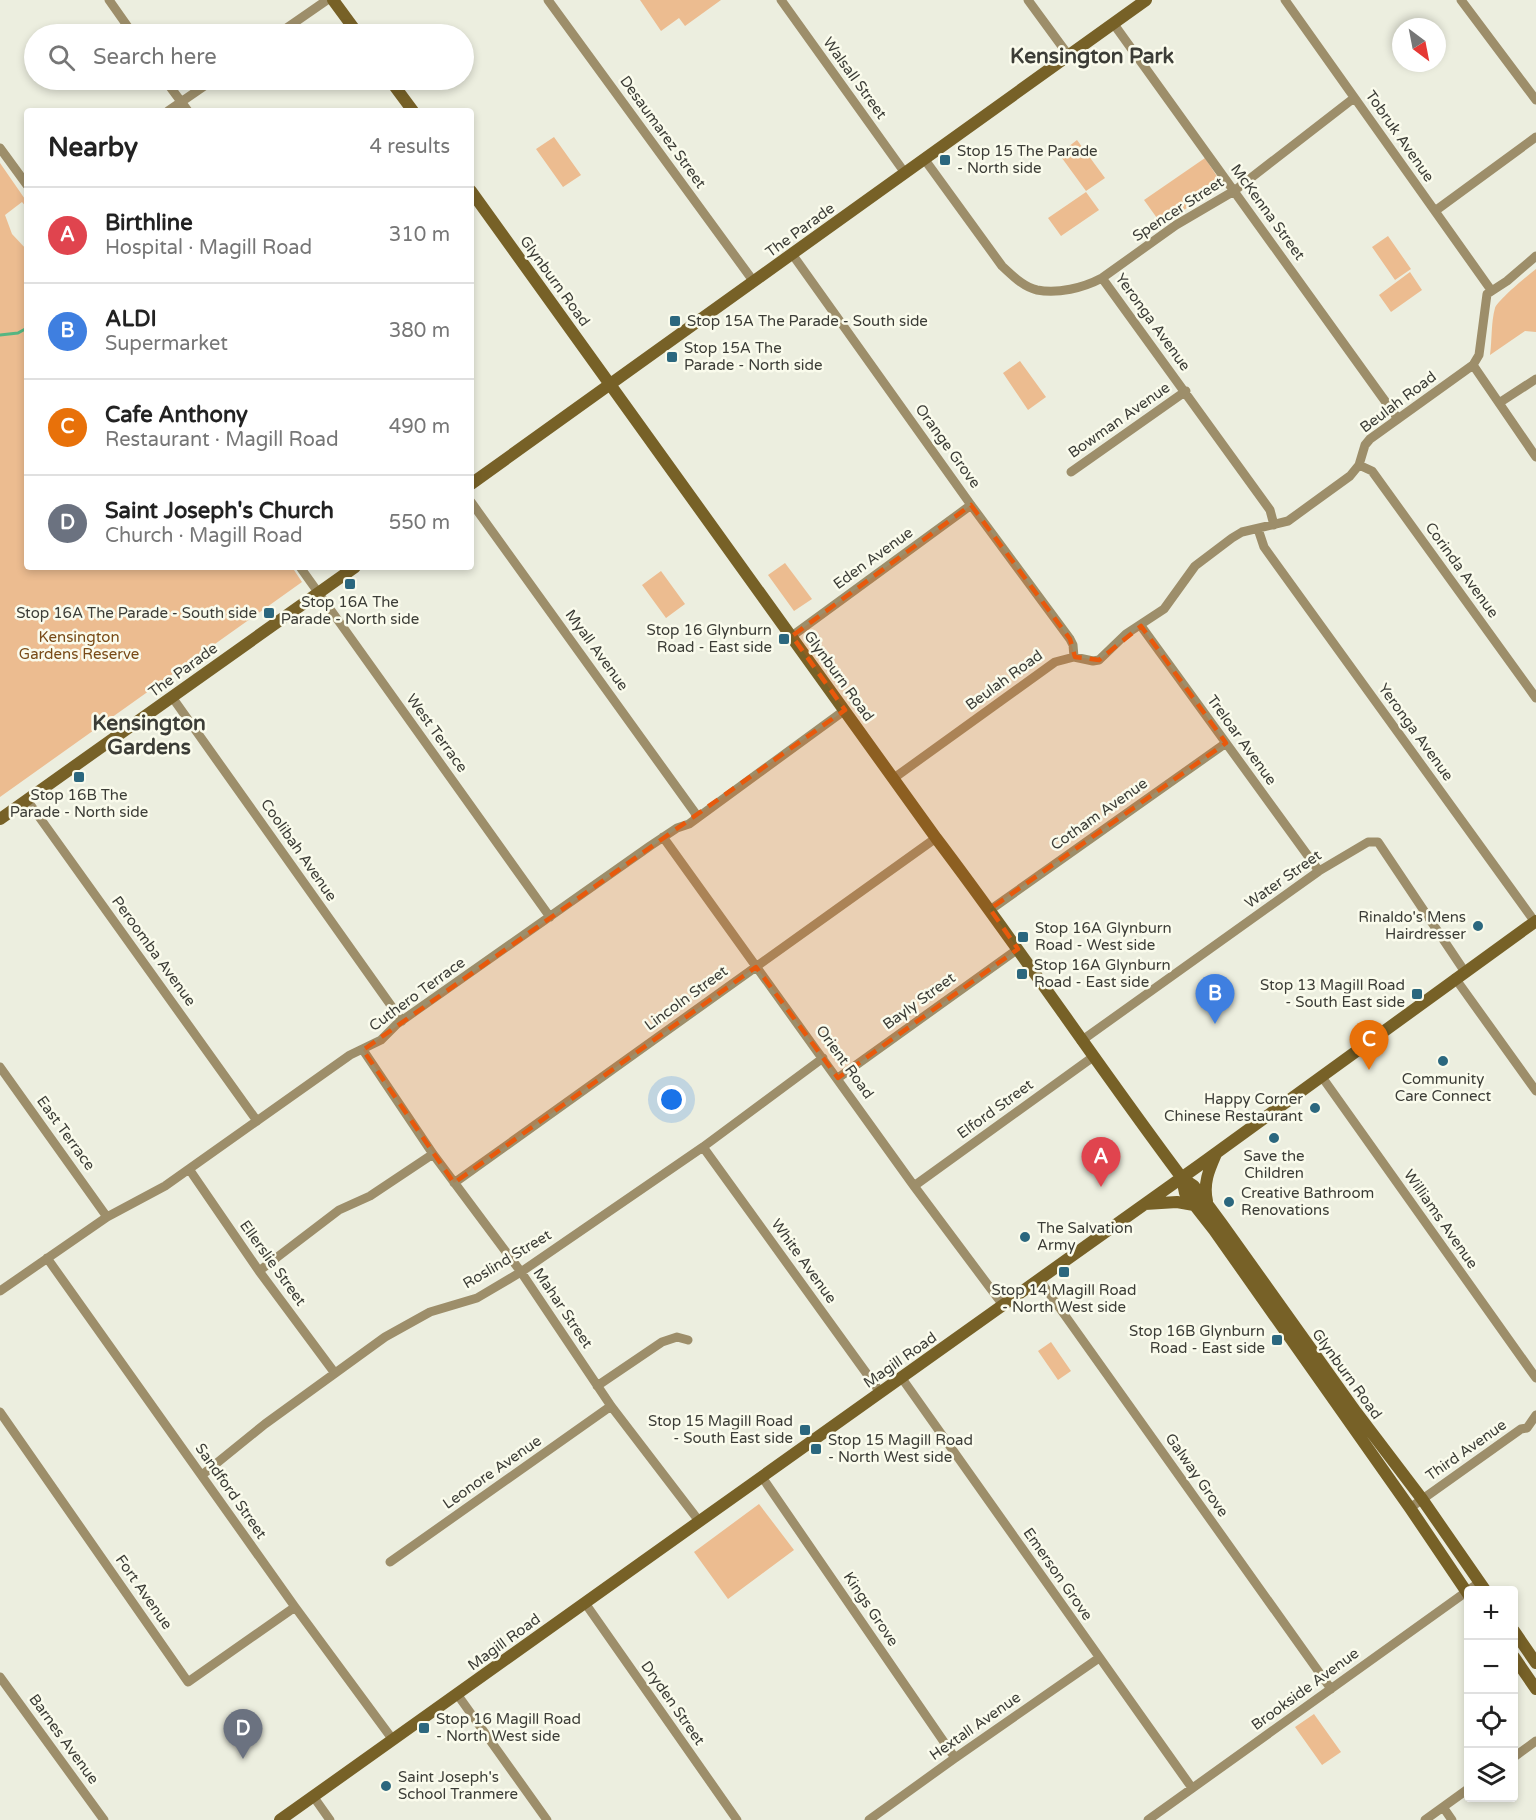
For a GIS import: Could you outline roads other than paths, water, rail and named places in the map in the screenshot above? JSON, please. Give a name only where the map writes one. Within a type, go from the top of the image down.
[{"type":"main road","points":[[333,0],[351,24]]},
{"type":"main road","name":"The Parade","points":[[474,482],[1146,0]]},
{"type":"main road","points":[[397,90],[411,108]]},
{"type":"main road","name":"Glynburn Road","points":[[474,195],[1018,949],[1081,1041],[1182,1178],[1194,1186],[1208,1204],[1464,1587]]},
{"type":"main road","name":"The Parade","points":[[0,819],[351,570]]},
{"type":"main road","name":"Magill Road","points":[[280,1820],[1182,1178],[1536,921]]},
{"type":"main road","points":[[1208,1204],[1204,1191],[1207,1173],[1216,1153]]},
{"type":"main road","name":"Glynburn Road","points":[[1182,1178],[1185,1193],[1422,1499],[1482,1586]]},
{"type":"main road","points":[[1144,1204],[1177,1202],[1194,1205]]},
{"type":"main road","points":[[1518,1637],[1536,1663]]},
{"type":"main road","points":[[1518,1663],[1536,1689]]},
{"type":"street","points":[[109,0],[126,24]]},
{"type":"street","points":[[292,24],[327,0]]},
{"type":"street","name":"Desaumarez Street","points":[[548,0],[754,282]]},
{"type":"street","name":"Walsall Street","points":[[781,0],[905,173]]},
{"type":"street","points":[[1028,0],[1069,56]]},
{"type":"street","name":"Tobruk Avenue","points":[[1285,0],[1491,290]]},
{"type":"street","points":[[1461,0],[1536,100]]},
{"type":"street","name":"McKenna Street","points":[[1113,23],[1398,419]]},
{"type":"street","points":[[172,90],[186,108]]},
{"type":"street","points":[[172,108],[198,90]]},
{"type":"street","name":"Spencer Street","points":[[1102,278],[1176,225],[1234,191],[1354,98]]},
{"type":"street","points":[[1435,211],[1536,137]]},
{"type":"street","points":[[0,148],[24,181]]},
{"type":"street","name":"Yeronga Avenue","points":[[925,160],[1002,266],[1017,280],[1035,290],[1056,291],[1090,284],[1102,278],[1270,510],[1274,525]]},
{"type":"street","name":"Orange Grove","points":[[792,254],[971,505],[1070,639],[1074,657]]},
{"type":"street","points":[[1536,256],[1507,281],[1487,294],[1479,355],[1473,365],[1536,458]]},
{"type":"street","name":"Beulah Road","points":[[894,778],[1055,662],[1074,657],[1100,660],[1126,634],[1164,609],[1195,566],[1242,532],[1288,521],[1350,476],[1359,465],[1365,445],[1370,439],[1473,365]]},
{"type":"street","points":[[1499,403],[1536,379]]},
{"type":"street","name":"Bowman Avenue","points":[[1071,472],[1186,392]]},
{"type":"street","name":"Corinda Avenue","points":[[1359,465],[1372,471],[1536,698]]},
{"type":"street","name":"Eden Avenue","points":[[792,636],[971,505]]},
{"type":"street","name":"Myall Avenue","points":[[474,506],[698,817]]},
{"type":"street","name":"Yeronga Avenue","points":[[1258,529],[1264,547],[1536,921]]},
{"type":"street","name":"West Terrace","points":[[302,570],[550,917]]},
{"type":"street","name":"Treloar Avenue","points":[[1141,626],[1319,871]]},
{"type":"street","name":"Coolibah Avenue","points":[[172,697],[402,1021]]},
{"type":"street","name":"Cuthero Terrace","points":[[0,1291],[107,1217],[165,1186],[350,1055],[386,1037],[392,1028],[663,837],[698,817],[845,710]]},
{"type":"street","name":"Cotham Avenue","points":[[990,910],[1226,743]]},
{"type":"street","name":"Peroomba Avenue","points":[[27,800],[257,1121]]},
{"type":"street","name":"Orient Road","points":[[663,837],[914,1186],[1003,1305]]},
{"type":"street","name":"Lincoln Street","points":[[454,1183],[936,838]]},
{"type":"street","name":"Water Street","points":[[1081,1041],[1319,871],[1368,842],[1378,842],[1460,975]]},
{"type":"street","name":"Bayly Street","points":[[838,1078],[1018,949]]},
{"type":"street","points":[[1460,975],[1536,1091]]},
{"type":"street","name":"Mahar Street","points":[[363,1050],[433,1154],[520,1272],[611,1406],[699,1521]]},
{"type":"street","name":"Elford Street","points":[[914,1186],[1093,1057]]},
{"type":"street","name":"Roslind Street","points":[[202,1475],[334,1372],[385,1337],[430,1312],[477,1298],[520,1272],[703,1147],[823,1058]]},
{"type":"street","name":"East Terrace","points":[[0,1067],[107,1217]]},
{"type":"street","name":"Williams Avenue","points":[[1322,1077],[1536,1377]]},
{"type":"street","name":"White Avenue","points":[[703,1147],[880,1392]]},
{"type":"street","points":[[259,1271],[339,1210],[370,1196],[433,1154]]},
{"type":"street","name":"Ellerslie Street","points":[[189,1169],[259,1271],[334,1372]]},
{"type":"street","name":"Sandford Street","points":[[47,1257],[295,1607],[393,1740]]},
{"type":"street","name":"Galway Grove","points":[[1039,1279],[1331,1689]]},
{"type":"street","points":[[597,1386],[662,1342],[677,1336],[688,1340]]},
{"type":"street","name":"Emerson Grove","points":[[901,1377],[1192,1788]]},
{"type":"street","name":"Leonore Avenue","points":[[390,1562],[611,1406]]},
{"type":"street","name":"Fort Avenue","points":[[0,1412],[189,1682],[295,1607]]},
{"type":"street","name":"Third Avenue","points":[[1410,1508],[1521,1429],[1527,1428],[1536,1415]]},
{"type":"street","name":"Kings Grove","points":[[762,1477],[955,1758]]},
{"type":"street","name":"Brookside Avenue","points":[[1148,1820],[1464,1596]]},
{"type":"street","name":"Dryden Street","points":[[585,1603],[737,1820]]},
{"type":"street","name":"Hextall Avenue","points":[[869,1820],[1099,1658]]},
{"type":"street","name":"Barnes Avenue","points":[[0,1677],[104,1820]]},
{"type":"street","points":[[457,1694],[547,1820]]},
{"type":"street","points":[[1518,1754],[1536,1741]]},
{"type":"street","points":[[1425,1820],[1464,1792]]},
{"type":"street","points":[[313,1796],[330,1820]]},
{"type":"street","points":[[1443,1807],[1452,1820]]},
{"type":"waterway","points":[[0,335],[18,333],[24,330]]},
{"type":"place","name":"Stop 15 The Parade - North side","points":[[945,160]]},
{"type":"place","name":"Stop 15A The Parade - South side","points":[[675,321]]},
{"type":"place","name":"Stop 15A The Parade - North side","points":[[672,357]]},
{"type":"place","name":"Stop 16A The Parade - North side","points":[[350,584]]},
{"type":"place","name":"Stop 16A The Parade - South side","points":[[269,613]]},
{"type":"place","name":"Stop 16 Glynburn Road - East side","points":[[784,639]]},
{"type":"place","name":"Stop 16B The Parade - North side","points":[[79,777]]},
{"type":"place","name":"Rinaldo's Mens Hairdresser","points":[[1478,926]]},
{"type":"place","name":"Stop 16A Glynburn Road - West side","points":[[1023,937]]},
{"type":"place","name":"Stop 16A Glynburn Road - East side","points":[[1022,974]]},
{"type":"place","name":"Stop 13 Magill Road - South East side","points":[[1417,994]]},
{"type":"place","name":"ALDI","points":[[1215,1024]]},
{"type":"place","name":"Community Care Connect","points":[[1443,1061]]},
{"type":"place","name":"Cafe Anthony","points":[[1369,1070]]},
{"type":"place","name":"Happy Corner Chinese Restaurant","points":[[1315,1108]]},
{"type":"place","name":"Save the Children","points":[[1274,1138]]},
{"type":"place","name":"Birthline","points":[[1101,1187]]},
{"type":"place","name":"Creative Bathroom Renovations","points":[[1229,1202]]},
{"type":"place","name":"The Salvation Army","points":[[1025,1237]]},
{"type":"place","name":"Stop 14 Magill Road - North West side","points":[[1064,1272]]},
{"type":"place","name":"Stop 16B Glynburn Road - East side","points":[[1277,1340]]},
{"type":"place","name":"Stop 15 Magill Road - South East side","points":[[805,1430]]},
{"type":"place","name":"Stop 15 Magill Road - North West side","points":[[816,1449]]},
{"type":"place","name":"Stop 16 Magill Road - North West side","points":[[424,1728]]},
{"type":"place","name":"Saint Joseph's Church","points":[[243,1759]]},
{"type":"place","name":"Saint Joseph's School Tranmere","points":[[386,1786]]},
{"type":"district","name":"Kensington Park","points":[[1092,56]]},
{"type":"district","name":"Kensington Gardens","points":[[149,735]]},
{"type":"park label","name":"Kensington Gardens Reserve","points":[[79,646]]}]
